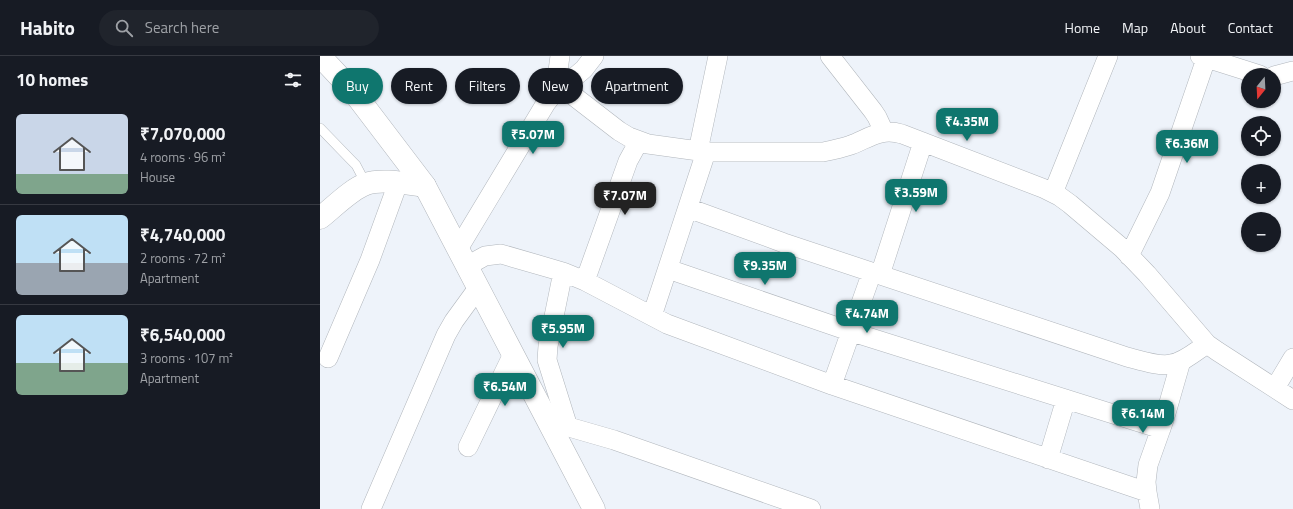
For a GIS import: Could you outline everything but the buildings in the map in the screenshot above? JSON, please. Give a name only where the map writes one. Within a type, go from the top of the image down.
[{"type":"main road","points":[[325,58],[352,90],[425,186],[513,354],[558,424],[594,509]]},
{"type":"main road","points":[[320,218],[355,190],[366,184],[380,181],[425,186]]},
{"type":"street","points":[[560,56],[560,68]]},
{"type":"street","points":[[583,70],[594,56]]},
{"type":"street","points":[[652,316],[688,208],[702,152],[718,56]]},
{"type":"street","points":[[830,56],[873,111],[884,132]]},
{"type":"street","points":[[1053,193],[1108,56]]},
{"type":"street","points":[[1129,256],[1160,193],[1204,57],[1241,69]]},
{"type":"street","points":[[1281,74],[1293,71]]},
{"type":"street","points":[[463,258],[545,104]]},
{"type":"street","points":[[579,104],[619,131],[639,141],[648,144],[702,152],[823,152],[851,145],[874,134],[892,131],[1045,189],[1075,208],[1122,248],[1207,344],[1293,400]]},
{"type":"street","points":[[585,281],[628,161],[639,141]]},
{"type":"street","points":[[832,385],[876,273],[923,142]]},
{"type":"street","points":[[328,358],[370,260],[398,183]]},
{"type":"street","points":[[688,208],[784,243],[1127,357],[1162,365],[1172,364],[1181,361],[1207,344]]},
{"type":"street","points":[[463,258],[501,254],[563,272],[585,281],[667,324],[832,385],[1048,458],[1149,500]]},
{"type":"street","points":[[668,269],[852,332],[1162,429]]},
{"type":"street","points":[[563,272],[548,346],[547,360],[558,424],[614,440],[784,504],[811,509]]},
{"type":"street","points":[[371,509],[446,335],[454,321],[478,288]]},
{"type":"street","points":[[468,447],[513,354]]},
{"type":"street","points":[[1274,388],[1293,358]]},
{"type":"street","points":[[1149,500],[1146,482],[1148,465],[1162,429],[1181,361]]},
{"type":"street","points":[[1048,458],[1066,399]]},
{"type":"lane","points":[[320,128],[351,160],[366,184]]}]
